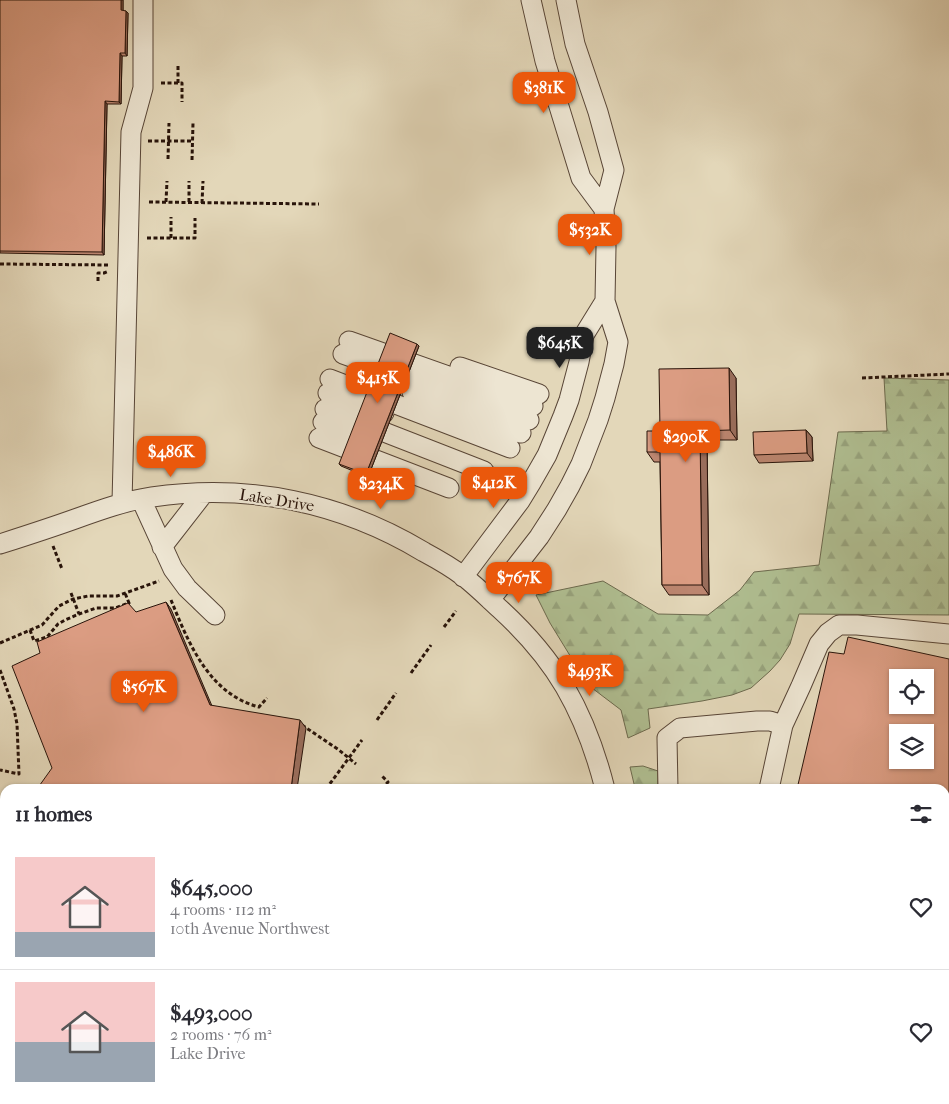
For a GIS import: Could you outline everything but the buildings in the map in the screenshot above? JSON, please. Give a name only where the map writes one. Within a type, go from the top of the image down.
[{"type":"street","points":[[122,503],[131,132],[143,88],[143,0]]},
{"type":"street","points":[[531,0],[545,61],[581,178],[604,209]]},
{"type":"street","points":[[490,600],[539,537],[570,486],[589,444],[606,398],[618,342],[605,301],[606,247],[604,209],[614,170],[576,44],[566,0]]},
{"type":"street","points":[[463,577],[520,501],[547,455],[569,400],[584,335],[605,301]]},
{"type":"street","points":[[333,388],[531,413],[333,388]]},
{"type":"street","points":[[333,388],[505,452]]},
{"type":"street","points":[[333,388],[477,474]]},
{"type":"street","points":[[333,388],[442,492]]},
{"type":"street","points":[[162,547],[204,493]]},
{"type":"street","name":"Lake Drive","points":[[0,544],[122,503],[168,495],[204,493],[276,497],[337,511],[372,524],[409,542],[447,565],[490,600],[532,643],[553,668],[582,720],[604,784]]},
{"type":"street","points":[[141,499],[173,569],[187,588],[215,615]]},
{"type":"street","points":[[769,784],[784,724],[819,644],[828,633],[839,625],[857,625],[949,634]]},
{"type":"street","points":[[801,686],[820,690]]},
{"type":"street","points":[[668,784],[667,738],[680,728],[757,720],[784,724]]},
{"type":"path","points":[[178,65],[178,83]]},
{"type":"path","points":[[158,83],[182,83],[182,102]]},
{"type":"path","points":[[168,159],[169,123]]},
{"type":"path","points":[[192,160],[193,123]]},
{"type":"path","points":[[144,141],[193,142]]},
{"type":"path","points":[[166,202],[167,181]]},
{"type":"path","points":[[189,202],[190,182]]},
{"type":"path","points":[[202,203],[203,182]]},
{"type":"path","points":[[145,202],[319,204]]},
{"type":"path","points":[[171,218],[171,238]]},
{"type":"path","points":[[144,238],[195,238],[195,218]]},
{"type":"path","points":[[0,264],[112,265]]},
{"type":"path","points":[[862,378],[949,374]]},
{"type":"path","points":[[53,546],[62,569]]},
{"type":"path","points":[[0,643],[42,625],[59,606],[73,599],[88,596],[117,596],[163,580]]},
{"type":"path","points":[[168,592],[190,645],[218,684],[240,700],[252,705],[260,707],[267,698]]},
{"type":"path","points":[[71,593],[79,614]]},
{"type":"path","points":[[30,630],[34,641],[47,637],[58,624],[79,614],[96,608],[116,608],[129,603],[125,593]]},
{"type":"path","points":[[444,627],[456,611]]},
{"type":"path","points":[[411,673],[431,645]]},
{"type":"path","points":[[0,670],[14,709],[17,724],[19,774],[0,770]]},
{"type":"path","points":[[377,720],[396,693]]},
{"type":"path","points":[[296,721],[356,764]]},
{"type":"path","points":[[330,784],[362,740]]},
{"type":"path","points":[[382,776],[388,782],[386,784]]},
{"type":"green space","points":[[884,378],[949,380],[949,615],[799,614],[790,644],[780,660],[751,688],[732,695],[648,709],[650,728],[628,738],[621,710],[588,685],[550,623],[536,595],[603,581],[658,614],[708,615],[740,590],[754,572],[819,565],[838,432],[887,431]]},
{"type":"green space","points":[[643,766],[658,771],[658,784],[634,784],[630,767]]}]
